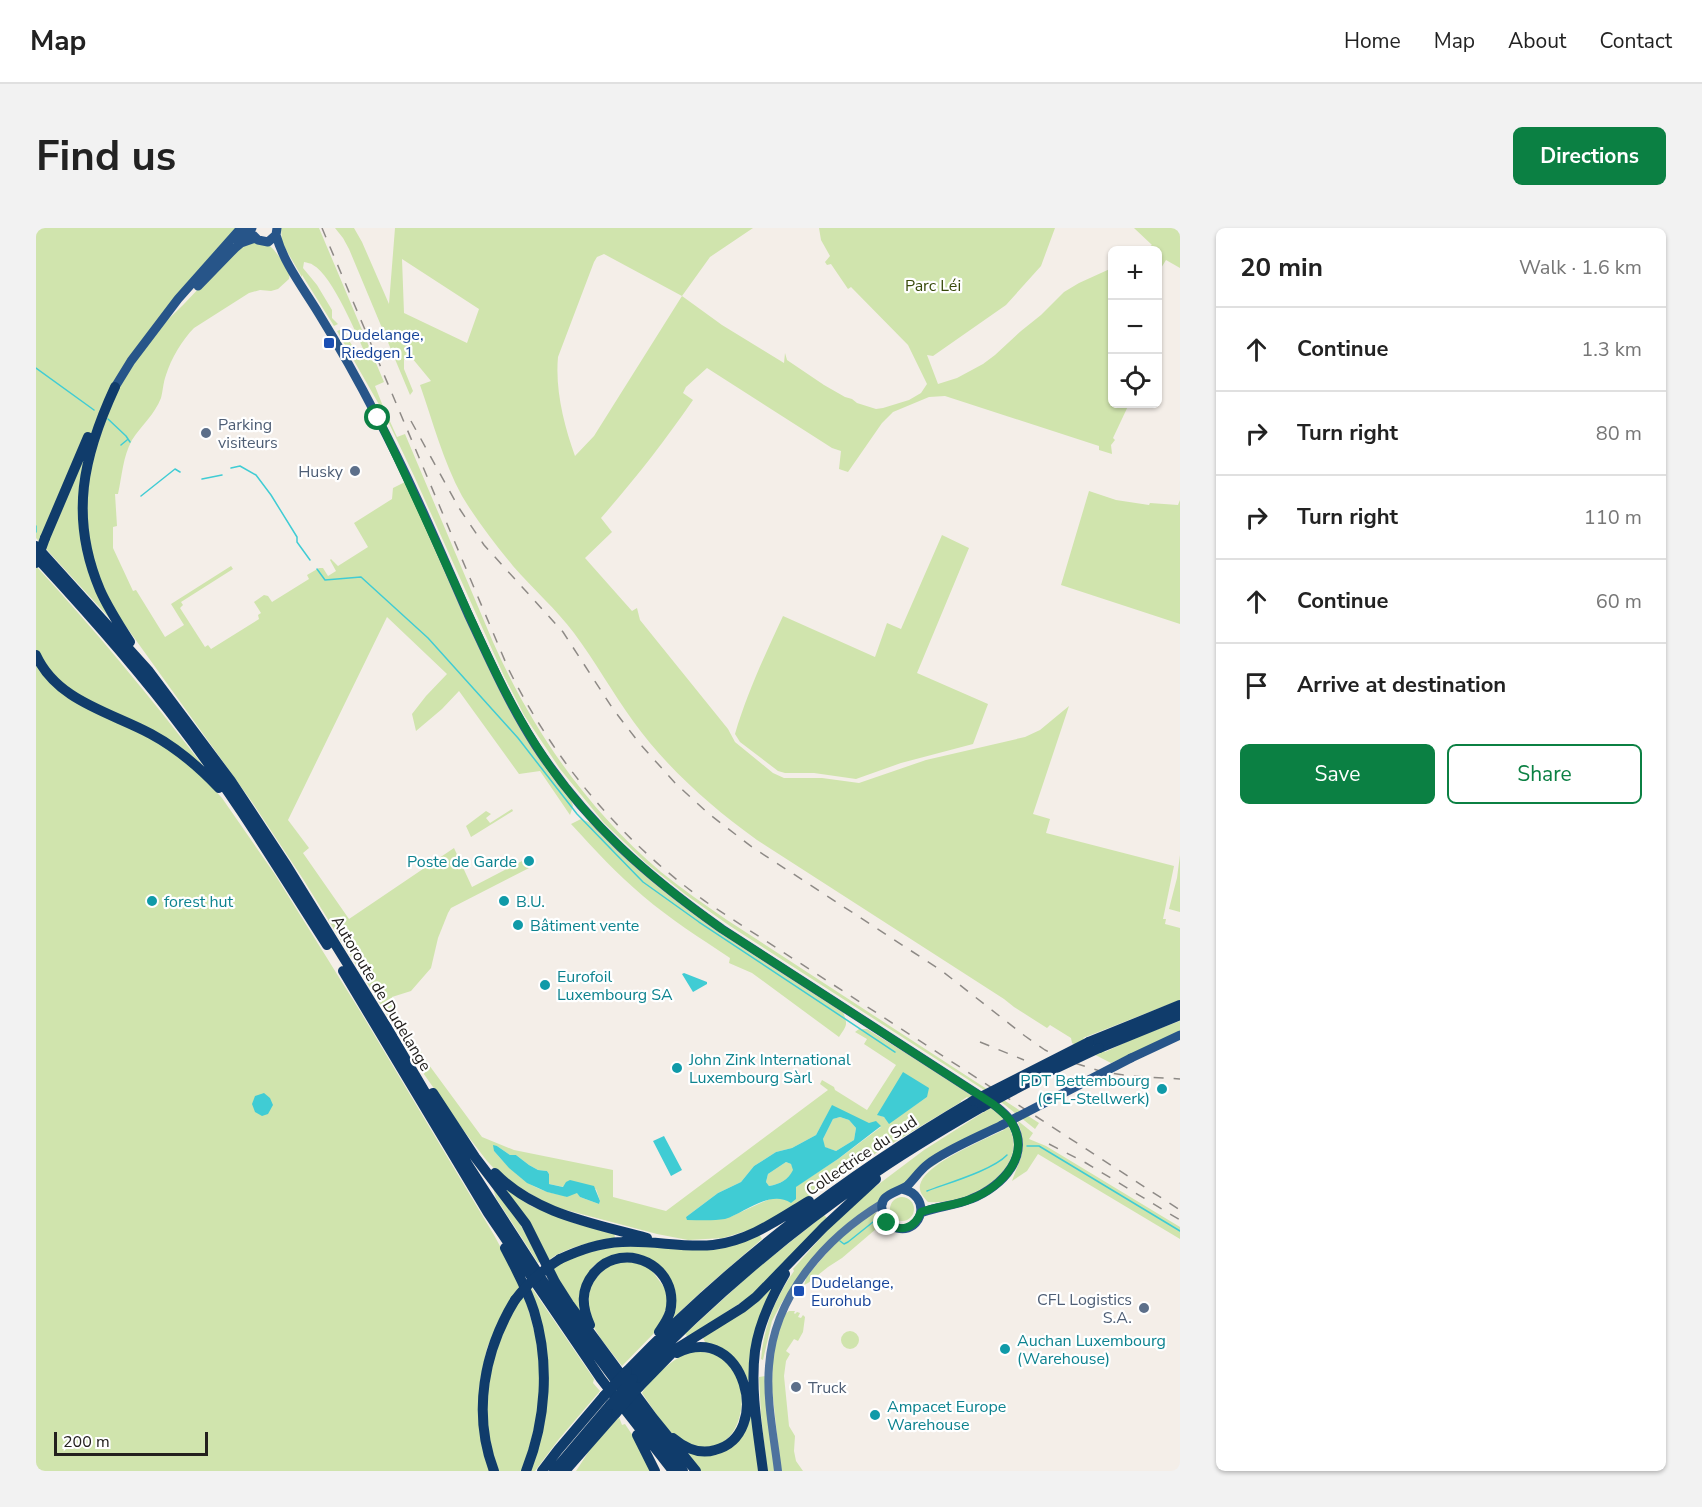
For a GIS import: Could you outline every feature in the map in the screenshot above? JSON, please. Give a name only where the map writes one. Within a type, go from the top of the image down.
[{"type":"highway","points":[[36,563],[82,449],[115,387]]},
{"type":"highway","points":[[115,387],[95,432],[89,452],[84,474],[83,523],[90,564],[107,605],[148,670]]},
{"type":"highway","name":"Autoroute de Dudelange","points":[[36,546],[148,670],[237,790],[386,1026],[468,1165],[552,1295],[683,1471]]},
{"type":"highway","name":"Autoroute de Dudelange","points":[[36,557],[83,607],[160,699],[218,776],[333,953],[488,1213],[601,1379],[673,1471]]},
{"type":"highway","points":[[36,655],[57,684],[71,695],[151,734],[178,751],[225,794],[247,821]]},
{"type":"highway","name":"Collectrice du Sud","points":[[633,1379],[646,1352],[704,1296],[786,1226],[891,1150],[1094,1045],[1180,1005]]},
{"type":"highway","name":"Collectrice du Sud","points":[[1094,1045],[1180,1015]]},
{"type":"highway","points":[[386,1026],[475,1157],[516,1210],[534,1238],[569,1304],[653,1418],[696,1471]]},
{"type":"highway","name":"Collectrice du Sud","points":[[610,1404],[710,1303],[791,1234],[977,1104]]},
{"type":"highway","points":[[461,1135],[500,1179],[530,1201],[579,1219],[670,1244]]},
{"type":"highway","points":[[662,1363],[676,1349],[756,1297],[824,1227],[901,1156]]},
{"type":"highway","points":[[494,1471],[487,1450],[483,1422],[485,1377],[497,1333],[515,1299],[540,1273],[560,1259],[577,1251],[603,1244],[636,1242],[699,1246],[716,1245],[735,1240],[771,1225],[851,1178]]},
{"type":"highway","points":[[488,1213],[523,1282],[534,1312],[543,1358],[544,1389],[541,1424],[526,1471]]},
{"type":"highway","points":[[763,1471],[754,1384],[755,1352],[760,1328],[770,1301],[802,1250]]},
{"type":"highway","points":[[598,1342],[583,1309],[585,1288],[590,1278],[604,1264],[614,1259],[633,1257],[658,1270],[669,1287],[671,1300],[666,1323],[646,1352]]},
{"type":"highway","points":[[633,1379],[679,1352],[699,1346],[725,1355],[739,1372],[747,1404],[745,1416],[742,1426],[730,1442],[717,1450],[707,1452],[680,1444],[653,1418]]},
{"type":"highway","points":[[601,1379],[642,1442],[656,1471]]},
{"type":"highway","points":[[572,1471],[610,1404]]},
{"type":"highway","points":[[542,1471],[558,1450],[610,1404]]},
{"type":"highway","points":[[554,1471],[610,1404]]},
{"type":"highway","points":[[565,1471],[587,1445]]},
{"type":"main road","points":[[115,387],[143,344],[186,290],[242,228]]},
{"type":"main road","points":[[186,290],[232,244],[252,228]]},
{"type":"main road","points":[[252,228],[255,238],[261,242],[274,235],[281,252],[334,340],[378,418],[407,477],[498,679],[518,716],[555,773],[583,809],[628,856],[681,901],[993,1104],[1012,1122],[1016,1132],[1017,1152],[1009,1172],[991,1189],[979,1196],[921,1212]]},
{"type":"main road","points":[[143,344],[235,248],[255,238]]},
{"type":"main road","points":[[778,1471],[769,1390],[770,1348],[777,1324],[794,1289],[820,1254],[852,1223],[883,1203],[891,1193],[902,1189],[934,1160],[1180,1035]]},
{"type":"main road","points":[[883,1203],[883,1214],[887,1223],[904,1228],[915,1223],[921,1212],[916,1182],[919,1174]]},
{"type":"main road","points":[[902,1189],[909,1191],[927,1204],[945,1205]]},
{"type":"main road","points":[[870,1211],[883,1214]]},
{"type":"green space","points":[[36,228],[240,228],[146,341],[238,247],[252,242],[270,246],[290,271],[289,279],[278,289],[249,293],[194,328],[174,356],[165,378],[161,398],[152,415],[132,440],[127,453],[118,494],[115,494],[117,526],[113,527],[113,548],[133,591],[136,590],[165,637],[184,625],[171,604],[231,566],[233,569],[181,602],[183,605],[180,608],[205,647],[208,645],[211,649],[259,619],[258,615],[261,613],[254,602],[264,595],[268,596],[272,602],[309,579],[307,575],[319,568],[323,568],[328,576],[336,571],[331,559],[338,566],[368,547],[354,523],[392,499],[393,488],[405,482],[495,680],[571,799],[573,806],[570,815],[540,771],[519,774],[459,691],[416,731],[412,714],[447,674],[387,617],[288,820],[309,848],[303,853],[349,919],[454,848],[472,887],[522,861],[525,866],[532,862],[533,866],[451,908],[438,938],[431,968],[411,991],[392,997],[396,1011],[429,1065],[482,1137],[514,1150],[613,1170],[613,1197],[666,1211],[828,1090],[820,1084],[822,1080],[867,1110],[896,1065],[864,1044],[867,1039],[855,1032],[859,1029],[867,1029],[967,1089],[996,1111],[1012,1134],[1014,1147],[1007,1166],[983,1189],[957,1200],[928,1202],[920,1191],[921,1182],[934,1167],[958,1152],[1004,1130],[1000,1122],[850,1221],[833,1236],[782,1302],[772,1321],[763,1360],[761,1359],[772,1313],[793,1269],[833,1224],[867,1193],[924,1150],[987,1110],[967,1097],[873,1155],[789,1211],[756,1228],[723,1238],[688,1240],[551,1206],[502,1177],[464,1131],[421,1070],[303,879],[252,802],[120,618],[114,623],[36,538]],"holes":[[[927,1097],[889,1123],[884,1117],[878,1115]],[[832,1106],[869,1124],[881,1127],[795,1187],[796,1199],[772,1198],[730,1217],[686,1217],[718,1193],[741,1182],[754,1166],[776,1152],[792,1148],[816,1135]],[[497,1146],[510,1155],[516,1155],[538,1170],[547,1171],[549,1184],[596,1189],[599,1204],[580,1197],[575,1192],[567,1197],[532,1185],[512,1170],[494,1151]]]},
{"type":"green space","points":[[281,228],[319,228],[384,382],[375,386],[385,415],[337,331],[342,329],[361,360],[367,357],[336,293],[321,271],[312,264],[304,262],[303,268],[317,285],[332,310],[332,318],[338,324],[334,326],[282,243]]},
{"type":"green space","name":"Parc Léi","points":[[335,228],[354,228],[389,304],[395,228],[753,228],[710,257],[682,296],[722,325],[784,363],[785,353],[787,360],[824,385],[857,403],[876,409],[909,400],[921,393],[927,384],[908,345],[851,287],[848,289],[831,264],[827,265],[825,262],[830,256],[821,240],[819,228],[1055,228],[1041,266],[1006,305],[933,356],[927,355],[938,384],[957,378],[983,364],[1041,315],[1064,292],[1108,270],[1108,408],[1127,408],[1113,438],[1115,440],[1111,445],[1112,454],[1099,450],[1099,446],[945,396],[929,397],[893,412],[882,423],[848,472],[839,469],[841,451],[832,448],[707,368],[686,387],[683,393],[693,400],[682,416],[601,518],[612,532],[585,558],[632,611],[637,608],[640,620],[728,729],[735,742],[773,773],[784,778],[822,778],[859,783],[926,760],[1025,737],[1040,730],[1069,706],[1033,814],[1050,819],[1046,833],[1174,866],[1163,919],[1166,919],[1165,924],[1180,928],[1180,1000],[1083,1038],[1105,1052],[1180,1021],[1180,1032],[1111,1063],[1072,1043],[1071,1038],[1050,1025],[1047,1028],[757,840],[690,785],[646,738],[574,633],[513,566],[486,532],[462,496],[449,469],[420,385],[431,381],[412,358],[404,360],[404,369],[413,391],[410,395],[349,249]],"holes":[[[604,254],[682,296],[594,436],[575,456],[561,407],[557,369],[558,357],[594,262],[597,257]],[[402,259],[479,309],[467,343],[404,313]]]},
{"type":"green space","points":[[1134,228],[1180,228],[1180,268],[1166,260],[1162,266],[1162,246],[1152,245]]},
{"type":"green space","points":[[386,417],[397,437],[405,434],[493,642],[525,706],[564,766],[609,822],[661,872],[694,897],[1039,1123],[1035,1129],[981,1088],[730,926],[686,895],[647,864],[604,823],[560,769],[524,715]]},
{"type":"green space","points":[[1089,491],[1116,500],[1149,505],[1150,503],[1178,505],[1180,500],[1180,624],[1061,585]]},
{"type":"green space","points":[[942,535],[969,548],[917,673],[988,704],[973,744],[901,763],[856,779],[778,771],[740,742],[735,734],[740,719],[783,616],[875,657],[887,623],[901,629]]},
{"type":"green space","points":[[36,566],[123,665],[205,768],[200,774],[222,798],[274,873],[360,1011],[494,1235],[525,1298],[539,1348],[540,1405],[523,1471],[497,1471],[486,1411],[489,1374],[517,1290],[501,1316],[487,1348],[480,1381],[490,1471],[36,1471]]},
{"type":"green space","points":[[512,809],[513,811],[471,837],[466,826],[486,811],[491,814],[486,818],[490,823]]},
{"type":"green space","points":[[581,819],[591,823],[626,858],[679,903],[843,1012],[846,1025],[839,1037],[752,973],[729,963],[730,958],[643,896],[571,824]]},
{"type":"green space","points":[[1180,855],[1180,912],[1169,909]]},
{"type":"green space","points":[[840,1117],[849,1120],[856,1128],[854,1140],[836,1151],[824,1147],[823,1139],[833,1119]]},
{"type":"green space","points":[[1017,1120],[1033,1133],[1029,1139],[1046,1146],[1180,1227],[1180,1239],[1038,1154],[1027,1171],[1012,1181],[1022,1154],[1021,1131]]},
{"type":"green space","points":[[786,1162],[791,1164],[794,1170],[792,1173],[783,1181],[769,1186],[766,1182],[768,1174]]},
{"type":"green space","points":[[492,1185],[513,1212],[541,1261],[538,1263],[496,1198]]},
{"type":"green space","points":[[505,1187],[531,1206],[577,1224],[614,1232],[615,1238],[571,1248],[547,1261]]},
{"type":"green space","points":[[902,1197],[910,1201],[914,1209],[910,1217],[902,1221],[894,1217],[890,1209],[894,1201]]},
{"type":"green space","points":[[876,1213],[883,1220],[880,1229],[876,1229],[842,1258],[804,1285],[807,1276],[837,1241],[871,1214]]},
{"type":"green space","points":[[824,1215],[828,1219],[763,1288],[688,1337],[685,1334],[754,1271]]},
{"type":"green space","points":[[759,1234],[762,1239],[669,1322],[674,1307],[655,1264],[616,1258],[599,1262],[587,1277],[579,1311],[552,1269],[575,1256],[619,1245],[661,1247]]},
{"type":"green space","points":[[617,1262],[635,1262],[650,1268],[666,1290],[668,1303],[660,1327],[622,1366],[587,1316],[590,1285],[605,1268]]},
{"type":"green space","points":[[521,1272],[600,1391],[535,1471],[528,1471],[546,1367]]},
{"type":"green space","points":[[772,1287],[751,1383],[707,1346],[702,1336]]},
{"type":"green space","points":[[789,1311],[795,1311],[795,1314],[800,1313],[798,1317],[801,1318],[803,1315],[805,1317],[803,1332],[798,1341],[794,1339],[786,1351],[790,1354],[786,1361],[784,1376],[789,1426],[795,1436],[796,1461],[803,1471],[781,1471],[772,1389],[773,1349],[784,1315]]},
{"type":"green space","points":[[850,1331],[856,1334],[859,1340],[856,1346],[850,1349],[844,1346],[841,1340],[844,1334]]},
{"type":"green space","points":[[691,1351],[720,1356],[732,1368],[739,1384],[742,1400],[740,1417],[734,1431],[724,1441],[712,1447],[697,1447],[680,1440],[670,1431],[642,1393],[663,1369]]},
{"type":"green space","points":[[766,1376],[775,1471],[767,1471],[761,1415],[759,1377]]},
{"type":"green space","points":[[752,1402],[758,1471],[691,1471],[683,1462],[690,1451],[722,1451]]},
{"type":"green space","points":[[619,1417],[622,1425],[625,1424],[639,1445],[652,1471],[576,1471],[591,1448]]},
{"type":"water","points":[[682,974],[707,982],[707,984],[693,992]]},
{"type":"water","points":[[903,1072],[929,1088],[927,1097],[889,1124],[884,1117],[877,1115]]},
{"type":"water","points":[[264,1093],[273,1105],[268,1114],[262,1116],[255,1112],[252,1104],[255,1096]]},
{"type":"water","points":[[832,1105],[869,1123],[876,1121],[881,1126],[796,1187],[796,1199],[791,1203],[783,1199],[766,1200],[725,1219],[687,1220],[686,1217],[718,1193],[741,1182],[754,1166],[776,1152],[792,1148],[816,1135]],"holes":[[[840,1117],[849,1120],[856,1128],[854,1140],[836,1151],[825,1147],[823,1139],[833,1119]],[[786,1162],[791,1164],[793,1170],[789,1176],[769,1186],[766,1182],[768,1174]]]},
{"type":"water","points":[[664,1136],[682,1170],[671,1176],[653,1141]]},
{"type":"water","points":[[493,1145],[510,1155],[516,1155],[538,1170],[547,1171],[549,1184],[563,1187],[570,1180],[594,1186],[599,1204],[580,1197],[577,1193],[567,1197],[547,1192],[527,1183],[509,1168],[494,1151]]},
{"type":"waterway","points":[[36,368],[94,410]]},
{"type":"waterway","points":[[108,419],[130,442]]},
{"type":"waterway","points":[[121,445],[127,440]]},
{"type":"waterway","points":[[231,468],[240,466],[256,475],[271,495],[297,537],[297,542],[310,560]]},
{"type":"waterway","points":[[141,496],[175,469],[180,472]]},
{"type":"waterway","points":[[202,479],[222,475]]},
{"type":"waterway","points":[[36,526],[36,532]]},
{"type":"waterway","points":[[317,569],[325,580],[361,577],[428,638],[518,738],[577,814],[643,882],[699,922],[895,1052]]},
{"type":"waterway","points":[[1027,1146],[1039,1146],[1180,1231]]},
{"type":"waterway","points":[[927,1191],[981,1171],[1007,1155]]},
{"type":"waterway","points":[[840,1241],[844,1244],[848,1242],[873,1222]]},
{"type":"railway","points":[[322,228],[508,668],[547,736],[594,799],[648,855],[709,904],[1180,1210]]},
{"type":"railway","points":[[411,421],[459,508],[484,545],[563,632],[613,709],[640,744],[676,784],[709,814],[752,847],[942,971],[1045,1050],[1071,1062],[1103,1072],[1180,1079]]},
{"type":"railway","points":[[980,1042],[1024,1060]]},
{"type":"railway","points":[[1049,1144],[1086,1163],[1180,1220]]},
{"type":"place","name":"Dudelange, Riedgen 1","points":[[329,343]]},
{"type":"place","name":"Parking visiteurs","points":[[206,433]]},
{"type":"place","name":"Husky","points":[[355,471]]},
{"type":"place","name":"Poste de Garde","points":[[529,861]]},
{"type":"place","name":"forest hut","points":[[152,901]]},
{"type":"place","name":"B.U.","points":[[504,901]]},
{"type":"place","name":"Bâtiment vente","points":[[518,925]]},
{"type":"place","name":"Eurofoil Luxembourg SA","points":[[545,985]]},
{"type":"place","name":"John Zink International Luxembourg Sàrl","points":[[677,1068]]},
{"type":"place","name":"PDT Bettembourg (CFL-Stellwerk)","points":[[1162,1089]]},
{"type":"place","name":"Dudelange, Eurohub","points":[[799,1291]]},
{"type":"place","name":"CFL Logistics S.A.","points":[[1144,1308]]},
{"type":"place","name":"Auchan Luxembourg (Warehouse)","points":[[1005,1349]]},
{"type":"place","name":"Truck","points":[[796,1387]]},
{"type":"place","name":"Ampacet Europe Warehouse","points":[[875,1415]]},
{"type":"route","points":[[378,418],[498,679],[518,716],[555,773],[602,830],[628,856],[681,901],[993,1104],[1012,1122],[1016,1132],[1017,1152],[1014,1163],[1001,1181],[979,1196],[921,1212],[919,1218],[910,1227],[898,1228],[887,1223]]}]
